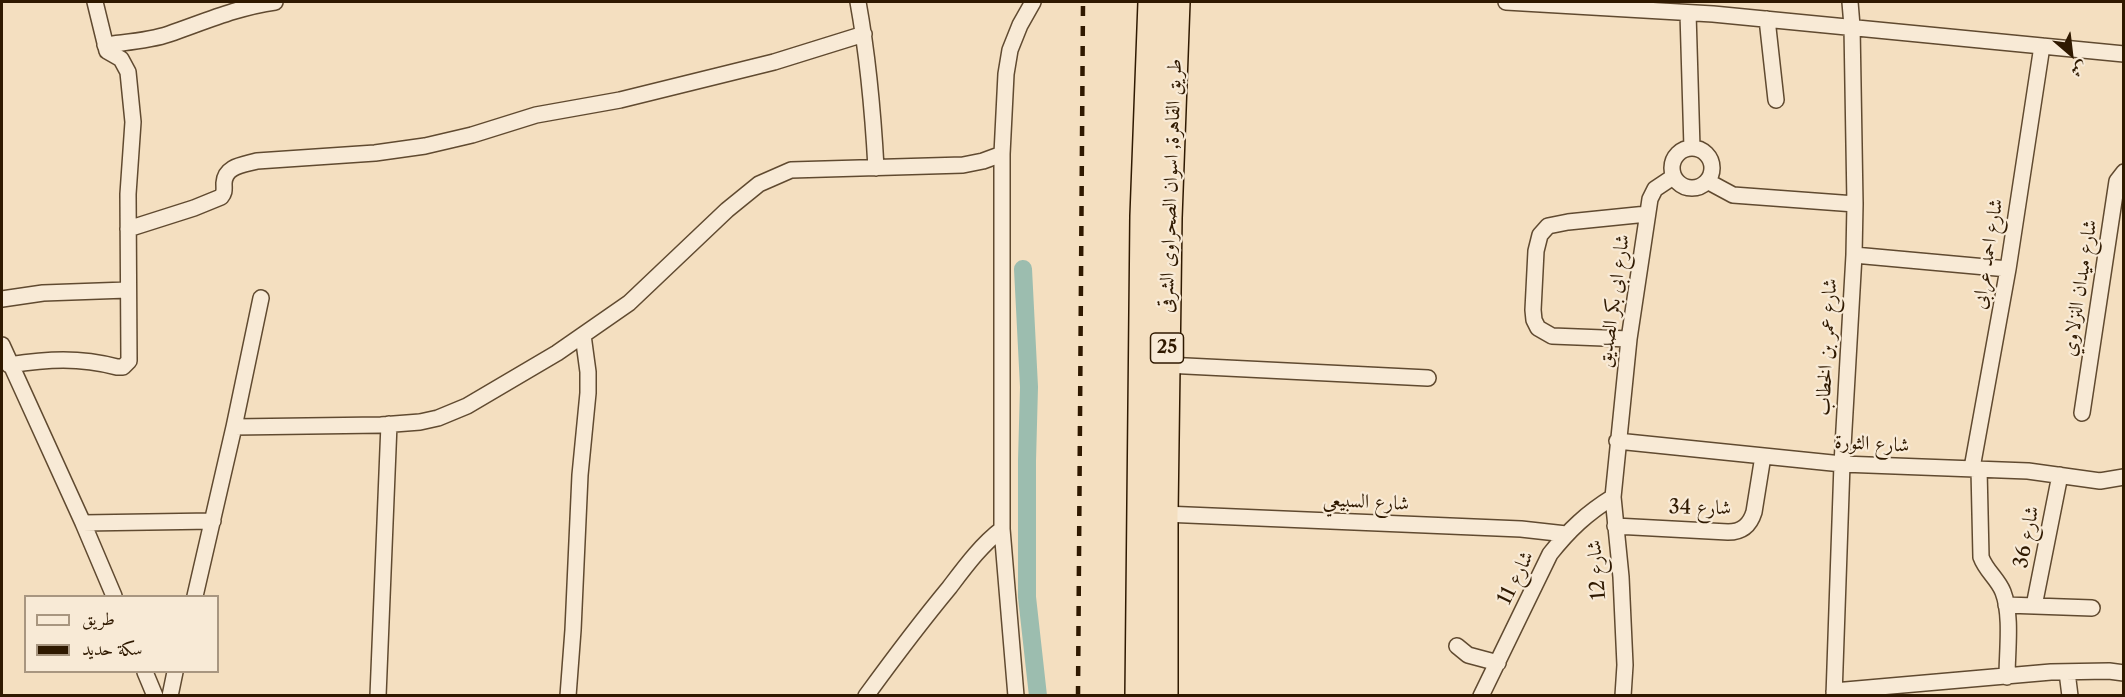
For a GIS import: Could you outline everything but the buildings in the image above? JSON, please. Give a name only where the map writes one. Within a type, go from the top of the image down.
[{"type":"highway","name":"طريق القاهرة, اسوان الصحراوى الشرقى","points":[[1140,696],[1144,216],[1152,2]]},
{"type":"highway","name":"طريق القاهرة, اسوان الصحراوى الشرقى","points":[[1164,696],[1168,218],[1176,2]]},
{"type":"street","points":[[9,365],[49,359],[104,363],[117,367],[125,366],[129,362],[127,290],[128,194],[133,122],[131,95],[128,72],[121,59],[109,53],[105,45],[94,2]]},
{"type":"street","points":[[105,45],[168,34],[208,19],[275,2]]},
{"type":"street","points":[[858,2],[872,102],[876,168]]},
{"type":"street","points":[[1016,696],[1002,530],[1002,154],[1006,74],[1010,50],[1033,2]]},
{"type":"street","points":[[1506,2],[1584,3],[1688,13],[1713,8],[1767,19],[2124,54]]},
{"type":"street","name":"شارع عمر بن الخطاب","points":[[1834,693],[1842,464],[1854,255],[1855,204],[1850,2]]},
{"type":"street","points":[[1688,13],[1692,148]]},
{"type":"street","points":[[1767,19],[1776,100]]},
{"type":"street","points":[[128,229],[221,197],[224,193],[227,172],[240,165],[257,161],[375,153],[426,146],[472,135],[536,115],[620,100],[763,65],[864,34]]},
{"type":"street","name":"شارع احمد عرابى","points":[[2007,605],[2002,589],[1984,565],[1982,557],[1976,469],[2042,46]]},
{"type":"street","points":[[1692,148],[1704,152],[1712,169],[1702,186],[1689,188],[1677,182],[1673,177],[1672,164],[1685,149],[1692,148]]},
{"type":"street","points":[[234,427],[321,427],[420,422],[456,411],[557,353],[629,303],[727,210],[759,184],[791,170],[963,165],[1002,154]]},
{"type":"street","name":"شارع ميدان النزلاوي","points":[[2082,413],[2117,181],[2124,172]]},
{"type":"street","name":"شارع ابى بكر الصديق","points":[[1617,441],[1629,339],[1650,199],[1655,189],[1673,177]]},
{"type":"street","points":[[1707,181],[1733,195],[1855,204]]},
{"type":"street","points":[[1629,339],[1552,336],[1538,328],[1533,310],[1536,251],[1540,235],[1548,226],[1647,214]]},
{"type":"street","points":[[1854,255],[2008,269]]},
{"type":"street","points":[[2,299],[43,293],[127,290]]},
{"type":"street","points":[[195,595],[261,298]]},
{"type":"street","points":[[568,696],[579,475],[588,393],[588,372],[583,335]]},
{"type":"street","points":[[2,345],[113,595]]},
{"type":"street","points":[[1166,364],[1428,378]]},
{"type":"street","points":[[378,696],[389,424]]},
{"type":"street","name":"شارع الثورة","points":[[1617,441],[1842,464],[2028,471],[2100,481],[2112,481],[2124,477]]},
{"type":"street","name":"شارع 12","points":[[1617,441],[1613,497],[1621,577],[1623,696]]},
{"type":"street","name":"شارع 34","points":[[1615,526],[1728,532],[1742,529],[1752,518],[1754,512],[1763,456]]},
{"type":"street","name":"شارع 36","points":[[2034,606],[2060,475]]},
{"type":"street","name":"شارع 11","points":[[1481,696],[1550,554],[1566,534],[1595,508],[1613,497]]},
{"type":"street","name":"شارع السبيعي","points":[[1164,514],[1521,529],[1566,534]]},
{"type":"street","points":[[83,523],[213,521]]},
{"type":"street","points":[[866,696],[916,628],[968,564],[991,538],[1002,530]]},
{"type":"street","points":[[2007,677],[2007,605],[2092,608]]},
{"type":"street","points":[[1457,646],[1468,655],[1498,663]]},
{"type":"street","points":[[1834,693],[1917,683],[2067,672],[2124,673]]},
{"type":"street","points":[[2067,672],[2070,696]]},
{"type":"street","points":[[145,673],[155,696]]},
{"type":"street","points":[[170,696],[175,673]]},
{"type":"waterway","points":[[1023,269],[1029,387],[1027,597],[1038,696]]},
{"type":"railway","points":[[1078,696],[1083,2]]}]
